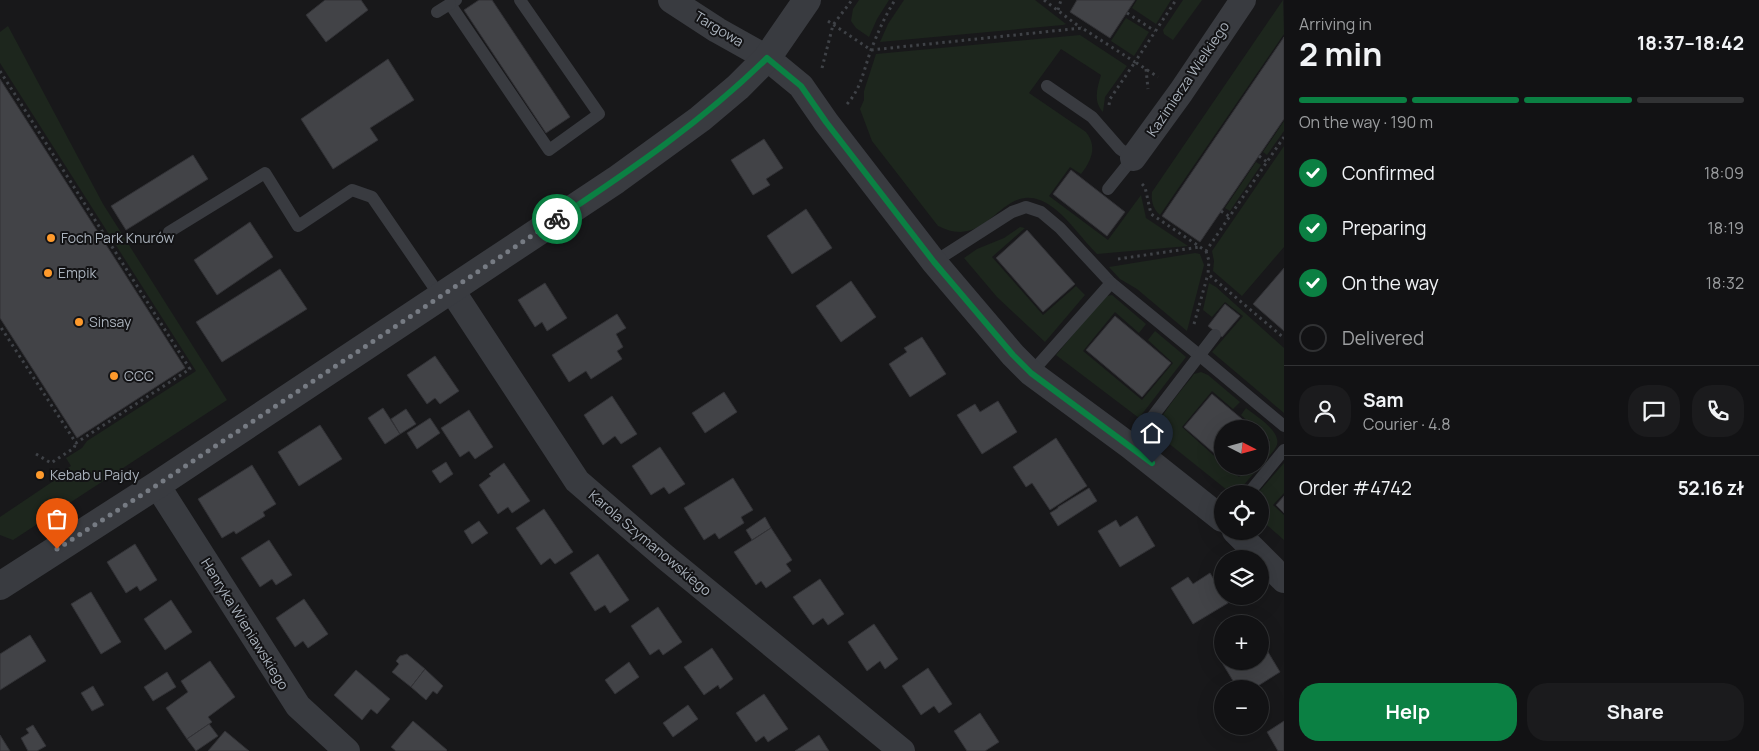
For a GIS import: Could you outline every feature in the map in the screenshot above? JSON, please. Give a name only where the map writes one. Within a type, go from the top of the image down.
[{"type":"street","name":"Targowa","points":[[671,0],[717,30],[767,58],[801,86],[826,122],[934,262],[1013,355],[1031,373],[1130,446],[1214,513]]},
{"type":"street","points":[[2,579],[157,485],[616,180],[700,119],[738,87],[767,58],[807,0]]},
{"type":"street","name":"Kazimierza Wielkiego","points":[[1129,163],[1181,92],[1243,0]]},
{"type":"street","name":"Karola Szymanowskiego","points":[[446,293],[577,481],[665,557],[902,751]]},
{"type":"street","name":"Henryka Wieniawskiego","points":[[157,485],[298,706],[347,751]]},
{"type":"street","points":[[1244,540],[1284,580]]},
{"type":"lane","points":[[437,12],[453,2],[549,150],[599,114],[520,0]]},
{"type":"lane","points":[[1048,86],[1092,117],[1120,149],[1129,163],[1108,189]]},
{"type":"lane","points":[[169,232],[265,173],[298,226],[352,190],[372,197],[446,293]]},
{"type":"lane","points":[[934,262],[1012,212],[1026,207],[1041,212],[1060,228],[1111,283],[1200,354],[1284,426]]},
{"type":"lane","points":[[1031,373],[1111,283]]},
{"type":"lane","points":[[1130,446],[1215,335]]},
{"type":"lane","points":[[1255,485],[1284,450]]},
{"type":"path","points":[[827,75],[822,68],[833,25],[852,0]]},
{"type":"path","points":[[826,122],[849,102],[858,90],[871,50],[886,15],[895,0]]},
{"type":"path","points":[[1044,0],[1082,28],[1181,92]]},
{"type":"path","points":[[1058,10],[1061,0]]},
{"type":"path","points":[[1106,134],[1110,129],[1107,115],[1110,99],[1176,0]]},
{"type":"path","points":[[1127,13],[1155,31]]},
{"type":"path","points":[[833,25],[871,50],[1082,28]]},
{"type":"path","points":[[0,71],[190,369],[76,443],[74,448],[51,463],[36,454]]},
{"type":"path","points":[[843,96],[849,102],[852,110]]},
{"type":"path","points":[[1206,251],[1284,136]]},
{"type":"path","points":[[1259,156],[1267,162]]},
{"type":"path","points":[[1129,163],[1145,187],[1151,214],[1206,251],[1209,261],[1208,274],[1193,329],[1184,342]]},
{"type":"path","points":[[1221,211],[1230,217]]},
{"type":"path","points":[[1095,267],[1102,260],[1191,250],[1201,247]]},
{"type":"path","points":[[1208,274],[1284,338]]},
{"type":"path","points":[[0,326],[76,443]]},
{"type":"shaded area","points":[[859,0],[889,0],[877,19],[869,37],[856,28],[851,21],[853,9]]},
{"type":"shaded area","points":[[904,0],[1035,0],[1066,24],[880,42],[888,24]]},
{"type":"shaded area","points":[[1137,0],[1171,0],[1156,24],[1132,8]]},
{"type":"shaded area","points":[[1183,0],[1202,0],[1173,40],[1164,34],[1163,30]]},
{"type":"shaded area","points":[[1283,0],[1284,34],[1160,215],[1153,205],[1152,192]]},
{"type":"shaded area","points":[[1126,18],[1149,32],[1134,56],[1111,41]]},
{"type":"shaded area","points":[[8,26],[103,204],[227,400],[13,540],[0,535],[0,517],[55,480],[53,477],[71,466],[66,458],[82,448],[87,441],[196,371],[0,63],[0,32]]},
{"type":"shaded area","points":[[1080,35],[1127,66],[1105,97],[1103,112],[1097,99],[1101,75],[1061,49],[1029,93],[1086,132],[1092,143],[1092,154],[1081,174],[1070,167],[1049,196],[1108,240],[1141,195],[1146,218],[1188,246],[1097,254],[1055,209],[1040,200],[1026,198],[1004,207],[973,230],[957,232],[938,226],[872,141],[860,109],[876,54]]},
{"type":"shaded area","points":[[1284,121],[1284,131],[1267,155],[1263,152]]},
{"type":"shaded area","points":[[1284,146],[1284,247],[1242,296],[1213,271],[1212,251]]},
{"type":"shaded area","points":[[1256,162],[1261,165],[1230,211],[1225,208]]},
{"type":"shaded area","points":[[1020,227],[1025,228],[992,257],[1043,315],[1076,286],[1085,295],[1045,342],[997,297],[964,258],[977,249],[1004,238]]},
{"type":"shaded area","points":[[1195,253],[1200,254],[1204,265],[1187,331],[1137,289],[1120,279],[1109,267]]},
{"type":"shaded area","points":[[1209,283],[1216,287],[1284,348],[1284,413],[1212,352],[1243,316],[1225,302],[1212,317],[1203,310]]},
{"type":"shaded area","points":[[1112,295],[1146,324],[1139,333],[1115,312],[1083,351],[1142,400],[1173,363],[1148,340],[1155,331],[1186,357],[1139,418],[1056,355],[1103,299]]},
{"type":"shaded area","points":[[1201,372],[1208,375],[1240,402],[1233,409],[1212,391],[1182,427],[1214,456],[1214,475],[1237,475],[1239,477],[1241,475],[1252,475],[1244,485],[1221,485],[1157,434],[1165,411],[1194,374]]},
{"type":"shaded area","points":[[1246,408],[1262,420],[1246,420],[1241,415]]},
{"type":"shaded area","points":[[1269,426],[1276,436],[1277,442],[1276,447],[1269,456],[1269,441]]},
{"type":"shaded area","points":[[1284,463],[1284,493],[1273,505],[1284,515],[1284,540],[1269,527],[1269,485],[1265,485]]},
{"type":"building","points":[[325,0],[361,0],[368,10],[326,42],[306,15]]},
{"type":"building","points":[[479,0],[492,0],[570,117],[546,133],[464,10]]},
{"type":"building","points":[[1077,0],[1135,0],[1110,38],[1070,12]]},
{"type":"building","points":[[1284,37],[1284,119],[1200,242],[1162,216]]},
{"type":"building","points":[[388,59],[414,100],[370,128],[378,140],[333,169],[301,119]]},
{"type":"building","name":"Foch Park Knurów","points":[[0,79],[185,368],[77,438],[0,318]]},
{"type":"building","points":[[764,139],[783,168],[766,179],[770,185],[753,195],[731,160]]},
{"type":"building","points":[[193,155],[208,179],[126,230],[111,206]]},
{"type":"building","points":[[1071,170],[1125,212],[1107,236],[1053,194]]},
{"type":"building","points":[[806,209],[832,248],[792,274],[767,236]]},
{"type":"building","points":[[250,222],[273,257],[217,295],[194,260]]},
{"type":"building","points":[[1027,230],[1075,284],[1043,312],[996,258]]},
{"type":"building","points":[[1284,268],[1284,331],[1253,304]]},
{"type":"building","points":[[280,269],[307,309],[222,362],[196,322]]},
{"type":"building","points":[[851,281],[876,317],[841,342],[816,306]]},
{"type":"building","points":[[545,283],[567,318],[547,331],[542,322],[535,327],[518,300]]},
{"type":"building","points":[[1225,304],[1240,316],[1222,337],[1208,326]]},
{"type":"building","points":[[617,314],[626,328],[616,334],[623,347],[617,351],[622,359],[591,379],[586,371],[569,382],[552,355]]},
{"type":"building","points":[[1115,316],[1171,363],[1142,397],[1086,350]]},
{"type":"building","points":[[922,337],[946,374],[910,397],[889,364],[907,352],[904,348]]},
{"type":"building","points":[[435,356],[459,391],[440,404],[435,398],[427,404],[407,375]]},
{"type":"building","points":[[724,392],[737,412],[705,433],[692,413]]},
{"type":"building","points":[[1212,394],[1243,420],[1214,420],[1214,453],[1184,427]]},
{"type":"building","points":[[612,396],[637,434],[621,444],[615,436],[603,445],[584,415]]},
{"type":"building","points":[[998,401],[1017,432],[982,454],[957,415],[975,404],[980,412]]},
{"type":"building","points":[[383,408],[400,434],[385,444],[368,418]]},
{"type":"building","points":[[406,409],[416,424],[400,434],[391,419]]},
{"type":"building","points":[[469,410],[493,447],[475,459],[469,451],[460,457],[441,428]]},
{"type":"building","points":[[430,418],[440,433],[417,449],[407,433]]},
{"type":"building","points":[[320,425],[342,459],[299,486],[278,452]]},
{"type":"building","points":[[1056,438],[1087,486],[1050,510],[1032,483],[1026,487],[1013,467]]},
{"type":"building","points":[[660,447],[685,484],[669,494],[664,487],[651,495],[632,466]]},
{"type":"building","points":[[446,462],[453,474],[440,483],[432,471]]},
{"type":"building","points":[[504,463],[530,501],[512,513],[508,507],[498,514],[479,485],[491,476],[489,474]]},
{"type":"building","points":[[252,465],[276,504],[263,512],[265,516],[236,534],[234,531],[222,538],[198,499]]},
{"type":"building","points":[[733,478],[753,510],[741,517],[744,523],[719,539],[715,533],[704,540],[684,508]]},
{"type":"building","points":[[1089,488],[1097,501],[1058,526],[1050,513]]},
{"type":"building","points":[[1284,496],[1284,513],[1276,505]]},
{"type":"building","points":[[544,509],[573,552],[555,564],[550,558],[541,565],[516,528]]},
{"type":"building","points":[[1137,516],[1155,546],[1120,567],[1098,531],[1116,520],[1120,527]]},
{"type":"building","points":[[765,517],[771,528],[752,540],[746,530]]},
{"type":"building","points":[[479,521],[488,533],[472,544],[464,531]]},
{"type":"building","points":[[771,528],[792,560],[786,564],[791,571],[766,588],[761,581],[756,585],[734,552]]},
{"type":"building","points":[[269,540],[292,575],[276,585],[272,579],[260,587],[241,558]]},
{"type":"building","points":[[135,544],[157,580],[140,591],[137,586],[126,593],[107,562]]},
{"type":"building","points":[[598,554],[629,600],[610,613],[605,605],[595,611],[570,573]]},
{"type":"building","points":[[1210,573],[1214,580],[1214,605],[1225,605],[1193,624],[1171,588],[1188,577],[1193,584]]},
{"type":"building","points":[[820,579],[844,614],[828,625],[823,618],[813,625],[793,597]]},
{"type":"building","points":[[91,592],[121,642],[101,654],[71,604]]},
{"type":"building","points":[[304,599],[328,634],[308,648],[303,641],[295,647],[276,618]]},
{"type":"building","points":[[171,600],[192,632],[165,650],[144,619]]},
{"type":"building","points":[[658,607],[682,642],[663,655],[659,649],[650,655],[631,626]]},
{"type":"building","points":[[874,624],[898,659],[885,669],[880,661],[867,671],[848,642]]},
{"type":"building","points":[[30,635],[46,661],[0,690],[0,654]]},
{"type":"building","points":[[712,648],[733,679],[720,689],[718,685],[704,695],[684,667]]},
{"type":"building","points":[[407,654],[425,669],[411,687],[392,672],[399,664],[396,661],[400,656]]},
{"type":"building","points":[[1269,654],[1280,672],[1267,680],[1233,680],[1226,670],[1269,670]]},
{"type":"building","points":[[210,661],[235,697],[208,717],[212,722],[187,739],[166,708],[188,692],[181,681]]},
{"type":"building","points":[[629,662],[639,677],[615,694],[605,680]]},
{"type":"building","points":[[928,668],[952,704],[939,713],[934,706],[921,715],[902,686]]},
{"type":"building","points":[[425,669],[443,686],[437,694],[433,691],[426,700],[411,687]]},
{"type":"building","points":[[356,670],[390,699],[377,714],[371,709],[362,720],[334,695]]},
{"type":"building","points":[[167,672],[176,687],[153,701],[144,687]]},
{"type":"building","points":[[93,686],[104,705],[92,711],[81,693]]},
{"type":"building","points":[[764,694],[788,729],[768,742],[764,736],[756,742],[736,713]]},
{"type":"building","points":[[688,705],[698,719],[673,737],[663,723]]},
{"type":"building","points":[[980,713],[999,742],[985,751],[967,751],[954,731]]},
{"type":"building","points":[[413,721],[447,750],[396,751],[391,747]]},
{"type":"building","points":[[1284,721],[1284,751],[1278,751],[1269,735],[1269,731]]},
{"type":"building","points":[[209,724],[218,736],[196,751],[187,739]]},
{"type":"building","points":[[33,725],[46,746],[37,751],[28,751],[21,738],[29,733],[26,729]]},
{"type":"building","points":[[225,731],[249,751],[208,751]]},
{"type":"building","points":[[0,735],[10,751],[0,751]]},
{"type":"building","points":[[819,735],[829,751],[795,751]]},
{"type":"way so far","points":[[57,549],[157,485],[557,219]]},
{"type":"place","name":"Foch Park Knurów","points":[[51,238]]},
{"type":"place","name":"Empik","points":[[48,273]]},
{"type":"place","name":"Sinsay","points":[[79,322]]},
{"type":"place","name":"CCC","points":[[114,376]]},
{"type":"place","name":"Kebab u Pajdy","points":[[40,475]]},
{"type":"route","points":[[557,219],[616,180],[700,119],[738,87],[767,58],[801,86],[826,122],[934,262],[1013,355],[1031,373],[1152,463]]}]
